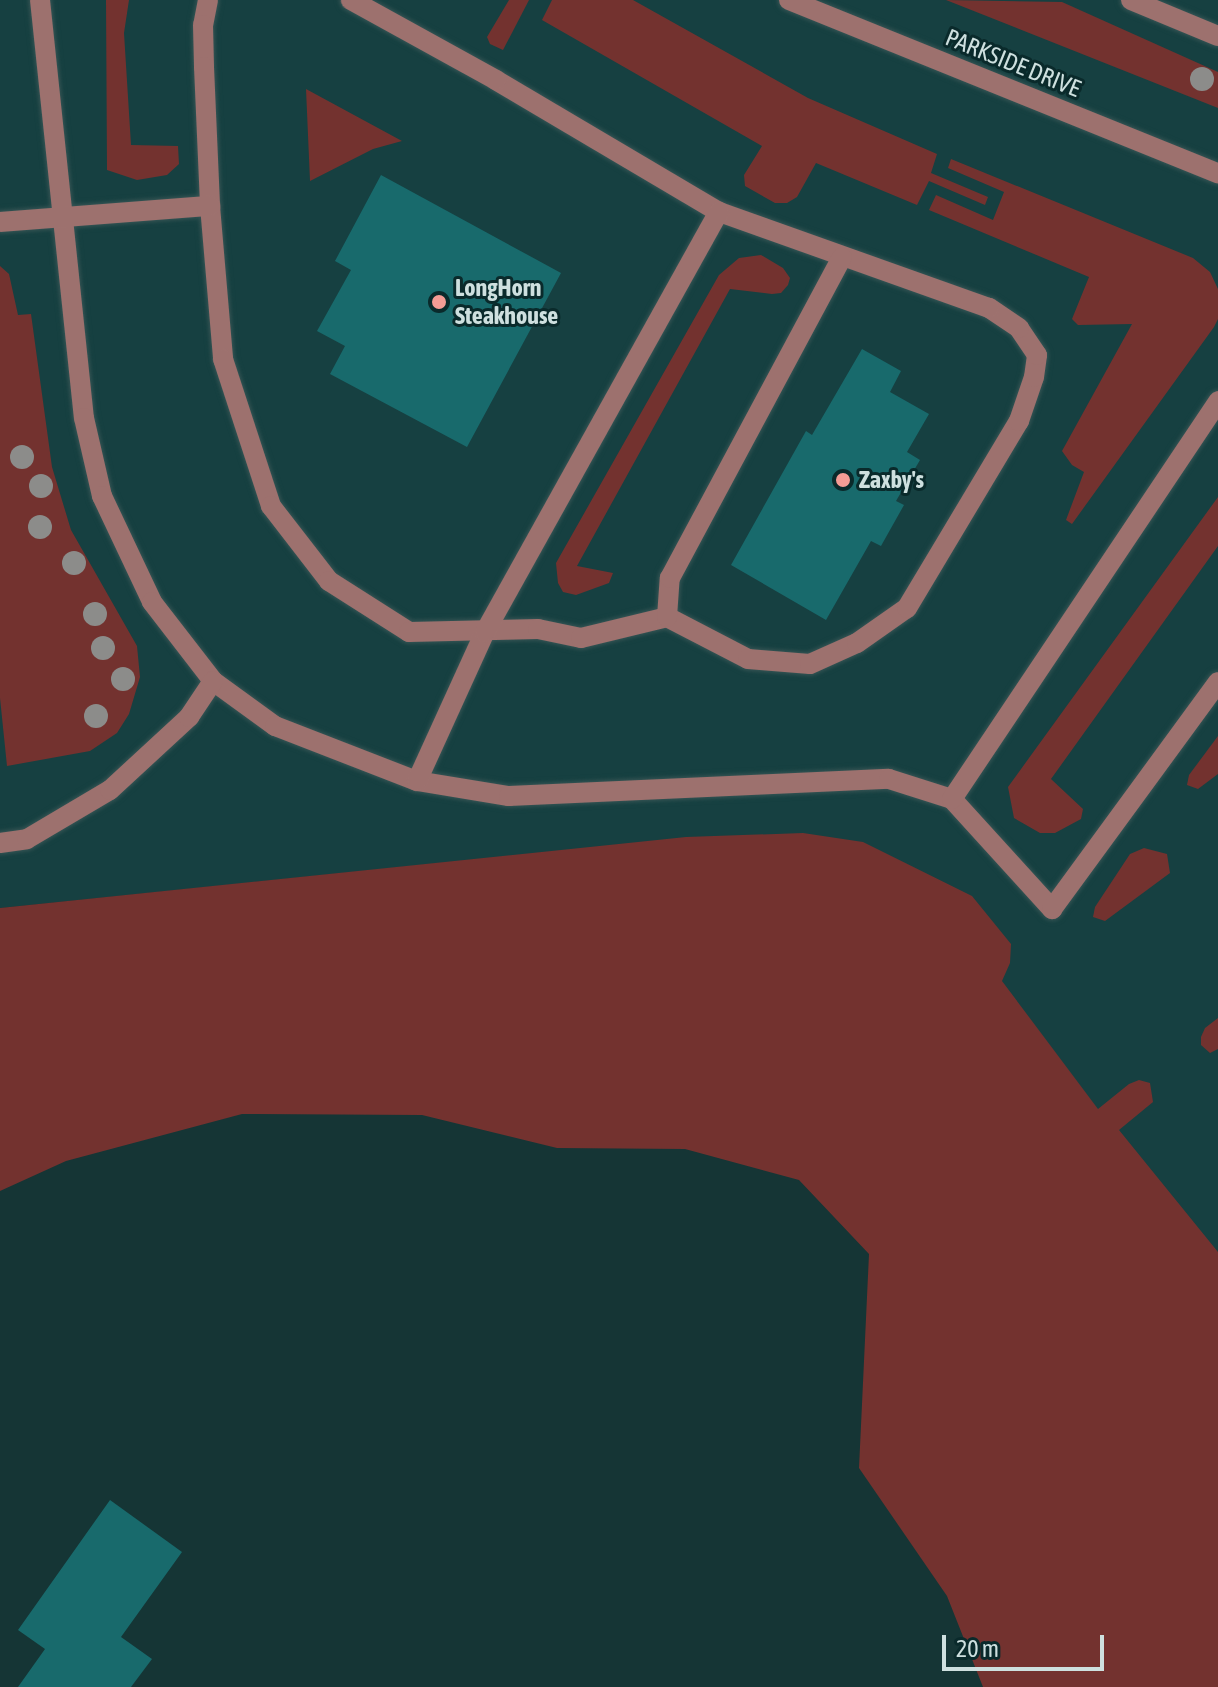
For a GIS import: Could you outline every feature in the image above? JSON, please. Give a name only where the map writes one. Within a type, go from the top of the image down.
[{"type":"street","points":[[40,0],[84,418],[102,496],[152,602],[213,681],[275,726],[417,781],[509,796],[889,779],[952,799],[1052,909],[1218,682]]},
{"type":"street","points":[[208,0],[203,25],[210,206],[223,359],[271,506],[329,581],[409,632],[538,629],[581,638],[667,617],[748,659],[810,664],[857,643],[907,608],[1019,421],[1034,377],[1037,355],[1019,328],[989,308],[719,212],[496,80],[351,0]]},
{"type":"street","name":"PARKSIDE DRIVE","points":[[789,0],[1218,173]]},
{"type":"street","points":[[1131,0],[1218,36]]},
{"type":"street","points":[[0,222],[210,206]]},
{"type":"street","points":[[417,781],[485,632],[719,212]]},
{"type":"street","points":[[667,617],[670,578],[842,257]]},
{"type":"street","points":[[952,799],[1218,401]]},
{"type":"street","points":[[0,843],[27,839],[110,790],[189,717],[213,681]]},
{"type":"shaded area","points":[[0,0],[1218,0],[1218,1432],[686,838],[0,908]]},
{"type":"shaded area","points":[[106,0],[129,0],[124,33],[131,145],[178,146],[179,164],[167,175],[137,180],[107,170]]},
{"type":"shaded area","points":[[509,0],[529,0],[503,50],[490,44],[487,37]]},
{"type":"shaded area","points":[[552,0],[633,0],[808,98],[937,154],[931,173],[988,197],[985,205],[929,181],[917,205],[816,163],[797,197],[787,203],[775,203],[745,186],[744,175],[762,146],[542,20]]},
{"type":"shaded area","points":[[946,0],[1062,2],[1218,72],[1218,108]]},
{"type":"shaded area","points":[[306,89],[402,141],[373,149],[310,181]]},
{"type":"shaded area","points":[[951,159],[1193,258],[1210,272],[1218,289],[1218,319],[1214,327],[1072,524],[1066,520],[1084,472],[1072,465],[1062,451],[1132,324],[1078,325],[1072,319],[1089,277],[929,210],[936,195],[993,220],[1004,192],[948,168]]},
{"type":"shaded area","points":[[761,255],[783,268],[790,278],[788,285],[781,293],[772,294],[730,289],[577,566],[613,573],[609,583],[576,595],[563,592],[558,583],[556,563],[719,275],[739,258]]},
{"type":"shaded area","points":[[0,266],[9,274],[18,315],[31,314],[52,467],[71,530],[137,646],[140,677],[129,714],[117,733],[90,751],[7,766],[0,698]]},
{"type":"shaded area","points":[[1218,497],[1218,546],[1051,779],[1083,809],[1081,819],[1055,833],[1040,833],[1014,818],[1008,787]]},
{"type":"shaded area","points":[[1218,736],[1218,774],[1198,789],[1187,785],[1189,775]]},
{"type":"shaded area","points":[[803,833],[863,842],[972,896],[1011,944],[1010,963],[1002,981],[1098,1109],[1129,1084],[1139,1080],[1150,1083],[1153,1102],[1119,1130],[1218,1252],[1218,1687],[983,1687],[947,1596],[859,1468],[869,1254],[799,1180],[685,1149],[557,1148],[422,1115],[242,1114],[66,1161],[0,1191],[0,908],[686,837]]},
{"type":"shaded area","points":[[1144,848],[1167,854],[1170,873],[1105,921],[1093,917],[1095,907],[1130,854]]},
{"type":"shaded area","points":[[1218,1018],[1218,1049],[1210,1053],[1201,1045],[1201,1037],[1205,1028]]},
{"type":"building","name":"LongHorn Steakhouse","points":[[381,175],[561,273],[467,447],[330,374],[345,346],[317,331],[351,270],[335,261]]},
{"type":"building","name":"Zaxby's","points":[[862,349],[901,371],[890,392],[929,414],[907,452],[920,460],[896,501],[904,505],[881,546],[871,541],[826,620],[731,565],[806,431],[812,435]]},
{"type":"building","points":[[110,1500],[182,1552],[121,1637],[152,1659],[131,1687],[18,1687],[45,1649],[18,1630]]},
{"type":"place","name":"LongHorn Steakhouse","points":[[439,302]]},
{"type":"place","name":"Zaxby's","points":[[843,480]]}]
